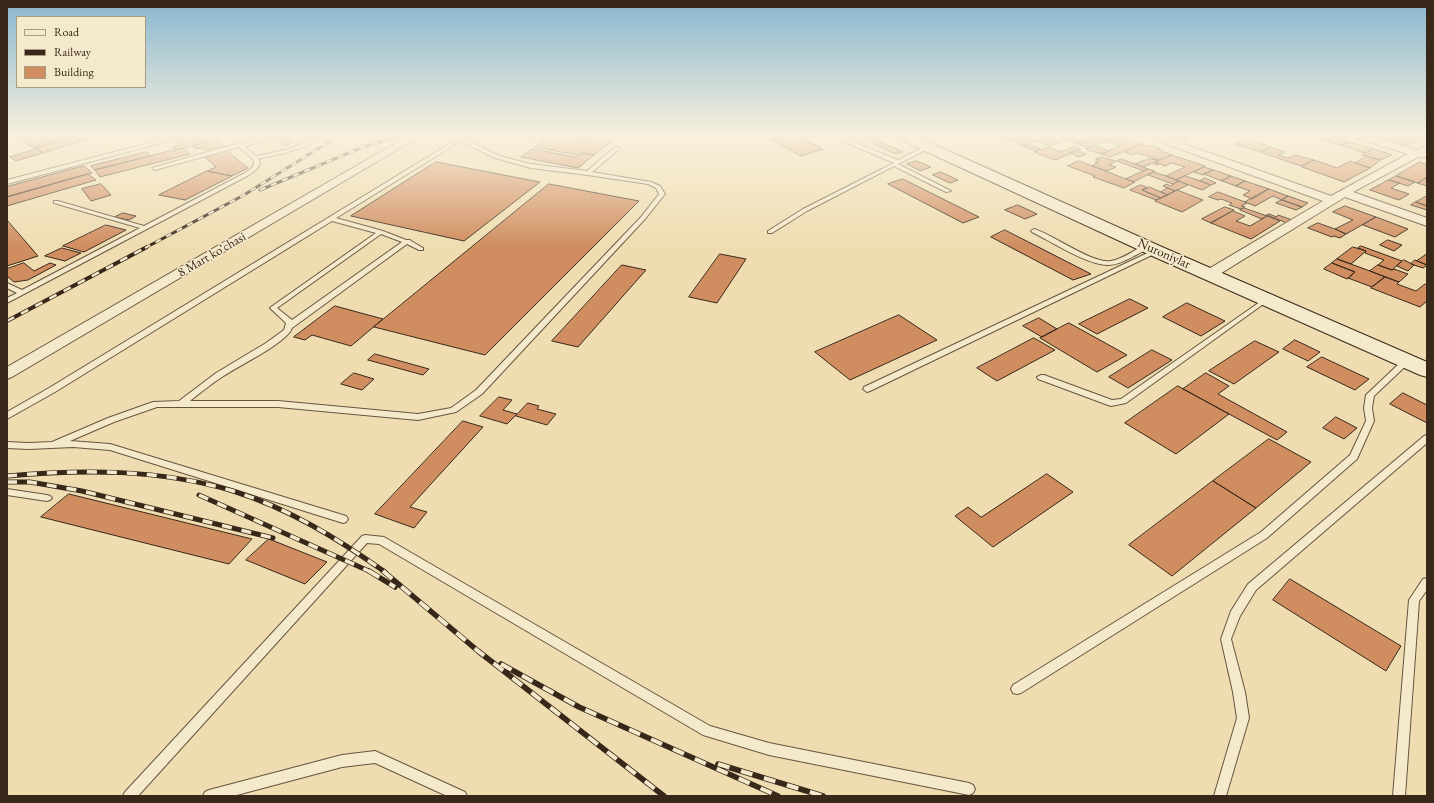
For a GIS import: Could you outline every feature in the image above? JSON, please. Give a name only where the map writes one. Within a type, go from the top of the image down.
[{"type":"main road","name":"Nuroniylar","points":[[986,172],[1267,300],[1427,370]]},
{"type":"street","name":"8 Mart koʻchasi","points":[[7,374],[353,172]]},
{"type":"street","points":[[1255,172],[1332,200]]},
{"type":"street","points":[[1210,274],[1344,192],[1384,172]]},
{"type":"street","points":[[1344,192],[1427,222]]},
{"type":"lane","points":[[7,182],[43,172]]},
{"type":"lane","points":[[7,301],[249,172]]},
{"type":"lane","points":[[7,416],[52,390],[405,172]]},
{"type":"lane","points":[[54,445],[111,420],[156,404],[278,404],[418,417],[453,410],[479,392],[643,218],[662,194],[658,187],[649,183],[584,172]]},
{"type":"lane","points":[[770,232],[805,210],[877,172]]},
{"type":"lane","points":[[913,172],[948,191]]},
{"type":"lane","points":[[56,202],[146,228]]},
{"type":"lane","points":[[331,219],[382,232],[408,241],[421,249]]},
{"type":"lane","points":[[1034,231],[1096,260],[1109,263],[1152,248]]},
{"type":"lane","points":[[181,404],[218,375],[269,345],[287,331],[290,322],[273,308],[382,232]]},
{"type":"lane","points":[[288,328],[408,241]]},
{"type":"lane","points":[[867,389],[1152,248]]},
{"type":"lane","points":[[7,285],[22,293]]},
{"type":"lane","points":[[1041,377],[1111,403],[1122,401],[1267,300]]},
{"type":"lane","points":[[1017,689],[1264,535],[1354,457],[1370,421],[1368,408],[1370,395],[1407,361]]},
{"type":"lane","points":[[1220,795],[1243,718],[1239,692],[1226,639],[1235,614],[1252,587],[1427,438]]},
{"type":"lane","points":[[7,445],[29,446],[73,444],[110,447],[343,519]]},
{"type":"lane","points":[[7,492],[47,498]]},
{"type":"lane","points":[[129,796],[365,539],[381,540],[707,730],[769,749],[969,789]]},
{"type":"lane","points":[[1399,796],[1414,600],[1427,582]]},
{"type":"lane","points":[[209,796],[342,761],[375,757],[460,796]]},
{"type":"building","points":[[60,172],[92,173],[7,197],[7,187]]},
{"type":"building","points":[[97,172],[118,172],[100,177]]},
{"type":"building","points":[[204,172],[214,172],[232,176],[185,200],[159,195]]},
{"type":"building","points":[[214,172],[239,172],[232,176]]},
{"type":"building","points":[[420,172],[490,172],[540,182],[464,241],[351,216]]},
{"type":"building","points":[[942,172],[958,180],[950,183],[933,175]]},
{"type":"building","points":[[1085,172],[1109,172],[1135,182],[1124,188],[1093,177],[1095,176]]},
{"type":"building","points":[[1140,172],[1152,172],[1133,182],[1126,179]]},
{"type":"building","points":[[1155,172],[1179,181],[1173,184],[1148,175]]},
{"type":"building","points":[[1173,172],[1192,172],[1176,180],[1166,176]]},
{"type":"building","points":[[1195,172],[1208,172],[1203,175]]},
{"type":"building","points":[[1207,172],[1221,172],[1231,176],[1222,181],[1204,174]]},
{"type":"building","points":[[1317,172],[1362,172],[1344,182]]},
{"type":"building","points":[[1402,172],[1427,172],[1427,177],[1418,183],[1396,176]]},
{"type":"building","points":[[88,174],[96,180],[7,206],[7,197]]},
{"type":"building","points":[[1185,176],[1211,185],[1202,190],[1176,180]]},
{"type":"building","points":[[1231,176],[1245,181],[1236,186],[1222,181]]},
{"type":"building","points":[[1396,176],[1415,182],[1408,186],[1389,180]]},
{"type":"building","points":[[1205,178],[1216,183],[1211,185],[1200,181]]},
{"type":"building","points":[[1426,178],[1427,186],[1417,183],[1418,183]]},
{"type":"building","points":[[903,179],[979,217],[963,223],[888,184]]},
{"type":"building","points":[[1389,180],[1400,183],[1391,188],[1409,194],[1399,200],[1370,190]]},
{"type":"building","points":[[1179,181],[1188,185],[1175,191],[1163,186],[1167,184],[1170,186]]},
{"type":"building","points":[[1245,181],[1269,189],[1252,199],[1243,195],[1250,191],[1236,186]]},
{"type":"building","points":[[101,184],[111,195],[91,201],[82,189]]},
{"type":"building","points":[[549,184],[639,201],[485,355],[374,327]]},
{"type":"building","points":[[1141,185],[1148,188],[1142,190],[1161,198],[1156,200],[1130,190]]},
{"type":"building","points":[[1149,187],[1168,195],[1161,198],[1142,190]]},
{"type":"building","points":[[1168,188],[1175,191],[1168,195],[1161,192]]},
{"type":"building","points":[[1269,189],[1288,196],[1282,200],[1273,196],[1255,206],[1245,202]]},
{"type":"building","points":[[1177,190],[1203,200],[1182,212],[1155,201]]},
{"type":"building","points":[[1218,192],[1247,203],[1241,206],[1245,207],[1241,209],[1229,205],[1232,203],[1209,197]]},
{"type":"building","points":[[1288,196],[1308,203],[1302,207],[1282,200]]},
{"type":"building","points":[[1427,196],[1427,206],[1416,202]]},
{"type":"building","points":[[1282,200],[1302,207],[1296,210],[1276,203]]},
{"type":"building","points":[[1416,202],[1427,206],[1427,210],[1411,205]]},
{"type":"building","points":[[1018,205],[1037,214],[1025,219],[1005,210]]},
{"type":"building","points":[[1345,206],[1376,217],[1346,234],[1335,229],[1353,220],[1333,212]]},
{"type":"building","points":[[1225,207],[1234,210],[1211,223],[1202,219]]},
{"type":"building","points":[[1244,208],[1267,216],[1262,219],[1240,210]]},
{"type":"building","points":[[1233,211],[1245,216],[1236,221],[1250,226],[1267,216],[1280,221],[1251,239],[1211,223]]},
{"type":"building","points":[[123,213],[136,216],[129,220],[115,217]]},
{"type":"building","points":[[1269,214],[1277,217],[1278,215],[1292,220],[1287,223],[1267,215]]},
{"type":"building","points":[[1376,217],[1408,229],[1395,237],[1363,225]]},
{"type":"building","points":[[7,220],[38,256],[7,266]]},
{"type":"building","points":[[1318,223],[1346,234],[1340,238],[1334,236],[1332,237],[1308,228]]},
{"type":"building","points":[[106,225],[126,230],[84,252],[63,246]]},
{"type":"building","points":[[1005,230],[1091,274],[1073,280],[991,237]]},
{"type":"building","points":[[1388,240],[1402,245],[1394,251],[1380,245]]},
{"type":"building","points":[[1361,246],[1402,261],[1392,270],[1378,265],[1384,260],[1365,253],[1366,251],[1358,248]]},
{"type":"building","points":[[1353,247],[1366,251],[1351,264],[1337,259]]},
{"type":"building","points":[[62,248],[81,253],[65,261],[45,256]]},
{"type":"building","points":[[720,254],[746,259],[717,303],[689,297]]},
{"type":"building","points":[[1427,254],[1427,265],[1417,261]]},
{"type":"building","points":[[1337,259],[1385,277],[1372,287],[1348,278],[1355,272],[1332,263]]},
{"type":"building","points":[[1404,260],[1414,265],[1408,271],[1397,266]]},
{"type":"building","points":[[1415,260],[1427,265],[1423,268],[1411,264]]},
{"type":"building","points":[[24,263],[34,271],[50,263],[56,265],[28,280],[14,282],[7,276],[7,269]]},
{"type":"building","points":[[1332,263],[1355,272],[1347,279],[1324,269]]},
{"type":"building","points":[[622,265],[646,270],[578,347],[552,341]]},
{"type":"building","points":[[1378,265],[1408,274],[1399,282],[1370,271]]},
{"type":"building","points":[[1385,277],[1399,282],[1397,284],[1416,291],[1425,284],[1427,285],[1427,301],[1420,307],[1371,288]]},
{"type":"building","points":[[1130,299],[1148,308],[1097,334],[1079,324]]},
{"type":"building","points":[[1187,303],[1225,321],[1201,336],[1163,317]]},
{"type":"building","points":[[335,306],[383,319],[351,346],[312,335],[305,340],[294,337]]},
{"type":"building","points":[[899,315],[937,340],[850,380],[815,352]]},
{"type":"building","points":[[1039,318],[1057,329],[1042,337],[1023,326]]},
{"type":"building","points":[[1069,323],[1127,355],[1097,372],[1040,338]]},
{"type":"building","points":[[1034,338],[1055,350],[997,381],[977,368]]},
{"type":"building","points":[[1295,340],[1320,352],[1308,361],[1283,349]]},
{"type":"building","points":[[1255,341],[1279,352],[1234,384],[1209,371]]},
{"type":"building","points":[[1152,350],[1172,360],[1128,388],[1109,377]]},
{"type":"building","points":[[375,354],[429,369],[423,375],[368,360]]},
{"type":"building","points":[[1322,357],[1369,379],[1355,390],[1307,367]]},
{"type":"building","points":[[354,373],[374,379],[362,390],[341,384]]},
{"type":"building","points":[[1206,373],[1229,386],[1218,394],[1287,432],[1277,440],[1183,389]]},
{"type":"building","points":[[1178,386],[1229,414],[1176,454],[1125,423]]},
{"type":"building","points":[[1403,393],[1427,405],[1427,423],[1390,404]]},
{"type":"building","points":[[499,397],[512,400],[503,410],[517,414],[507,424],[480,416]]},
{"type":"building","points":[[528,403],[539,406],[537,409],[556,414],[547,425],[516,416]]},
{"type":"building","points":[[1336,417],[1357,428],[1344,439],[1323,428]]},
{"type":"building","points":[[463,421],[483,427],[410,507],[427,512],[414,528],[375,514]]},
{"type":"building","points":[[1269,439],[1311,462],[1256,508],[1213,481]]},
{"type":"building","points":[[1047,474],[1073,492],[993,547],[955,516],[968,507],[981,517]]},
{"type":"building","points":[[1213,481],[1256,508],[1172,576],[1129,545]]},
{"type":"building","points":[[69,494],[252,539],[229,564],[41,517]]},
{"type":"building","points":[[269,539],[327,562],[305,584],[246,560]]},
{"type":"building","points":[[1290,579],[1401,646],[1386,671],[1273,600]]},
{"type":"railway","points":[[145,248],[244,195],[280,172]]},
{"type":"railway","points":[[260,190],[302,172]]},
{"type":"railway","points":[[7,321],[147,247]]},
{"type":"railway","points":[[7,476],[64,472],[121,473],[177,478],[233,491],[293,515],[331,536],[385,572]]},
{"type":"railway","points":[[7,482],[30,482],[82,491],[273,538]]},
{"type":"railway","points":[[199,495],[370,571]]},
{"type":"railway","points":[[370,571],[395,587]]},
{"type":"railway","points":[[383,571],[478,651],[664,796]]},
{"type":"railway","points":[[501,664],[579,707],[778,796]]},
{"type":"railway","points":[[718,764],[823,796]]}]
